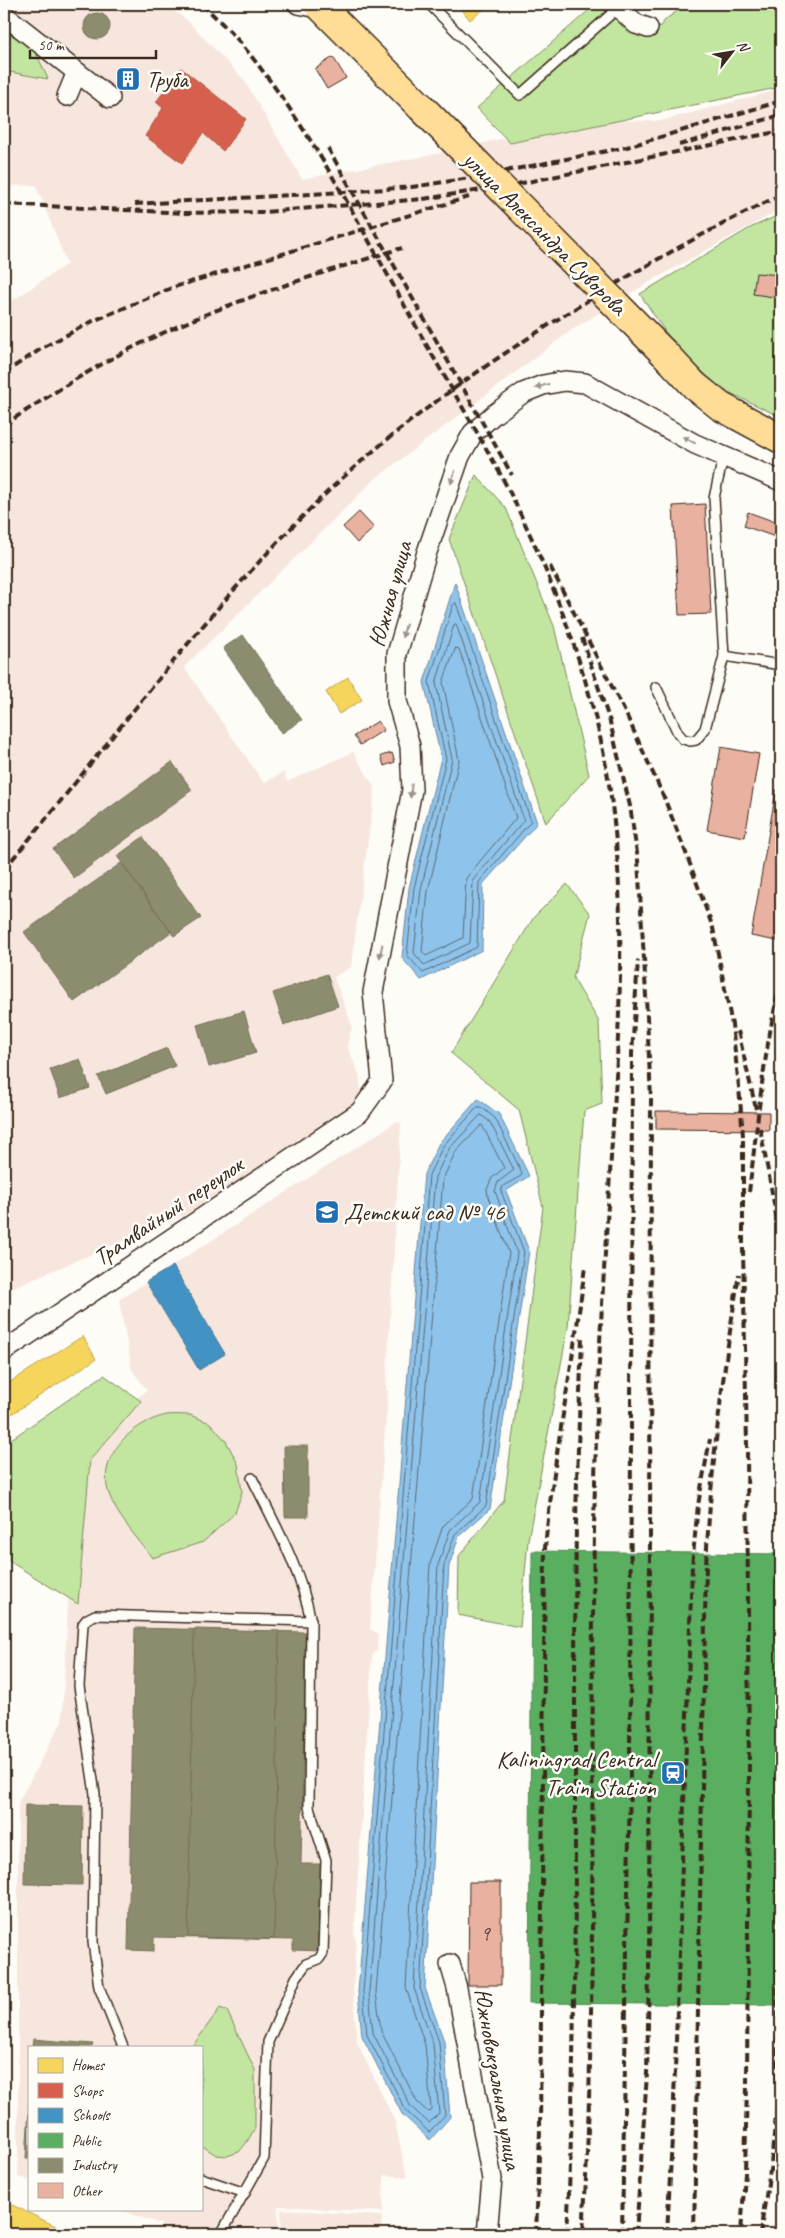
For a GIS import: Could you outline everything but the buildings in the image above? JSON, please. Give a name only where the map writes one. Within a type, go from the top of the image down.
[{"type":"main road","name":"улица Александра Суворова","points":[[313,6],[421,107],[695,386],[720,406],[781,438]]},
{"type":"street","points":[[616,6],[636,24],[648,28]]},
{"type":"street","points":[[4,15],[110,98]]},
{"type":"street","points":[[67,96],[77,72]]},
{"type":"street","name":"Южная улица","points":[[360,1112],[382,1081],[373,992],[412,790],[410,746],[397,701],[397,654],[427,552],[460,456],[474,433],[493,415],[523,393],[543,384],[565,380],[586,383],[723,458],[781,481]]},
{"type":"street","name":"Трамвайный переулок","points":[[4,1351],[360,1112]]},
{"type":"street","name":"Южновокзальная улица","points":[[450,1964],[457,1988],[492,2180],[487,2234]]},
{"type":"lane","points":[[429,4],[520,95],[616,6]]},
{"type":"lane","points":[[656,687],[678,733],[683,739],[696,740],[705,729],[724,656],[714,498],[723,458]]},
{"type":"lane","points":[[724,656],[781,665]]},
{"type":"lane","points":[[220,2234],[264,2158],[268,2042],[296,1978],[306,1964],[319,1959],[323,1953],[326,1860],[309,1806],[311,1621],[307,1596],[294,1562],[252,1478]]},
{"type":"lane","points":[[123,2046],[99,1987],[93,1942],[95,1794],[79,1686],[82,1624],[95,1615],[311,1621]]},
{"type":"lane","points":[[202,2178],[245,2193]]},
{"type":"lane","points":[[310,2234],[334,2234]]},
{"type":"shaded area","points":[[4,4],[164,4],[187,20],[244,80],[302,179],[426,156],[584,120],[661,121],[781,89],[781,209],[651,281],[573,329],[375,479],[184,667],[264,783],[284,772],[287,782],[353,752],[375,788],[351,967],[334,977],[352,1026],[347,1046],[359,1074],[362,1097],[326,1123],[187,1214],[4,1291],[4,306],[67,264],[36,185],[4,186]]},
{"type":"shaded area","points":[[396,1122],[401,1123],[386,1390],[388,1391],[370,1629],[378,1634],[377,1650],[372,1656],[354,1936],[356,1941],[353,1991],[357,2042],[395,2122],[407,2177],[384,2175],[383,2212],[278,2206],[279,2234],[162,2234],[161,2224],[119,2210],[202,2210],[202,2046],[28,2046],[28,2180],[18,2177],[18,1803],[62,1721],[76,1446],[147,1390],[132,1370],[119,1300]]},
{"type":"shaded area","points":[[281,2209],[382,2216],[381,2234],[282,2234]]},
{"type":"green space","points":[[596,4],[650,38],[666,19],[687,4],[781,4],[781,87],[510,143],[477,108]]},
{"type":"green space","points":[[4,32],[32,44],[48,79],[4,71]]},
{"type":"green space","points":[[781,214],[781,417],[722,389],[676,348],[640,294],[750,228]]},
{"type":"green space","points":[[476,475],[506,508],[554,626],[589,775],[546,823],[449,539]]},
{"type":"green space","points":[[567,884],[590,914],[573,978],[599,1022],[602,1104],[584,1111],[568,1327],[528,1540],[520,1627],[458,1615],[459,1556],[504,1500],[543,1207],[519,1110],[451,1053],[534,917]]},
{"type":"green space","points":[[104,1375],[141,1401],[90,1460],[78,1604],[4,1558],[4,1444]]},
{"type":"green space","points":[[167,1415],[190,1415],[210,1423],[226,1441],[238,1464],[242,1492],[235,1513],[203,1542],[152,1558],[122,1519],[113,1503],[106,1480],[108,1467],[112,1455],[120,1443],[141,1425]]},
{"type":"green space","points":[[220,2008],[227,2011],[255,2070],[255,2128],[239,2152],[227,2156],[216,2155],[202,2146],[202,2046],[193,2046]]},
{"type":"water","points":[[455,582],[537,823],[483,884],[482,950],[421,980],[402,958],[409,888],[441,758],[424,682]]},
{"type":"water","points":[[478,1099],[499,1114],[529,1176],[506,1191],[529,1251],[490,1509],[459,1536],[449,1566],[425,1988],[444,2041],[450,2117],[430,2140],[402,2114],[362,2036],[358,1992],[424,1174],[439,1143]]},
{"type":"railway","points":[[202,4],[243,46],[292,112],[336,182],[503,479],[536,547],[565,619],[589,692],[606,766],[613,812],[617,859],[620,953],[618,1047],[596,1439],[593,1576],[592,1952],[588,2140],[583,2234]]},
{"type":"railway","points":[[135,204],[412,187],[470,178],[627,147],[781,101]]},
{"type":"railway","points":[[679,145],[781,115]]},
{"type":"railway","points":[[4,204],[186,213],[264,212],[423,199],[507,186],[781,131]]},
{"type":"railway","points":[[328,148],[512,475]]},
{"type":"railway","points":[[4,869],[226,599],[305,514],[360,462],[419,414],[544,328],[661,258],[720,225],[781,195]]},
{"type":"railway","points":[[4,373],[44,347],[93,321],[174,287],[469,197]]},
{"type":"railway","points":[[4,425],[96,367],[194,319],[263,293],[402,248]]},
{"type":"railway","points":[[550,566],[626,714],[663,795],[686,853],[713,928],[732,1025],[743,1136],[747,1445],[749,1772],[747,2083],[745,2173],[741,2234]]},
{"type":"railway","points":[[582,638],[610,722],[630,806],[638,860],[651,1099],[649,1973],[647,2074],[636,2234]]},
{"type":"railway","points":[[622,2234],[630,1777],[632,1054],[638,960]]},
{"type":"railway","points":[[749,1192],[765,1060],[781,982]]},
{"type":"railway","points":[[738,1031],[756,1109]]},
{"type":"railway","points":[[760,1128],[781,1241]]},
{"type":"railway","points":[[536,2234],[540,2130],[545,1548],[585,1266]]},
{"type":"railway","points":[[694,2234],[706,1565],[718,1419],[739,1274]]},
{"type":"railway","points":[[567,2234],[573,2057],[576,1525],[582,1336]]},
{"type":"railway","points":[[667,2234],[674,2100],[692,1566],[698,1505],[710,1439]]},
{"type":"railway","points":[[760,2234],[771,2164],[777,2106],[781,1542]]},
{"type":"railway","points":[[774,2234],[781,2200]]},
{"type":"place","name":"Труба","points":[[128,79]]},
{"type":"place","name":"Детский сад № 46","points":[[327,1212]]},
{"type":"place","name":"Kaliningrad Central Train Station","points":[[673,1773]]}]
